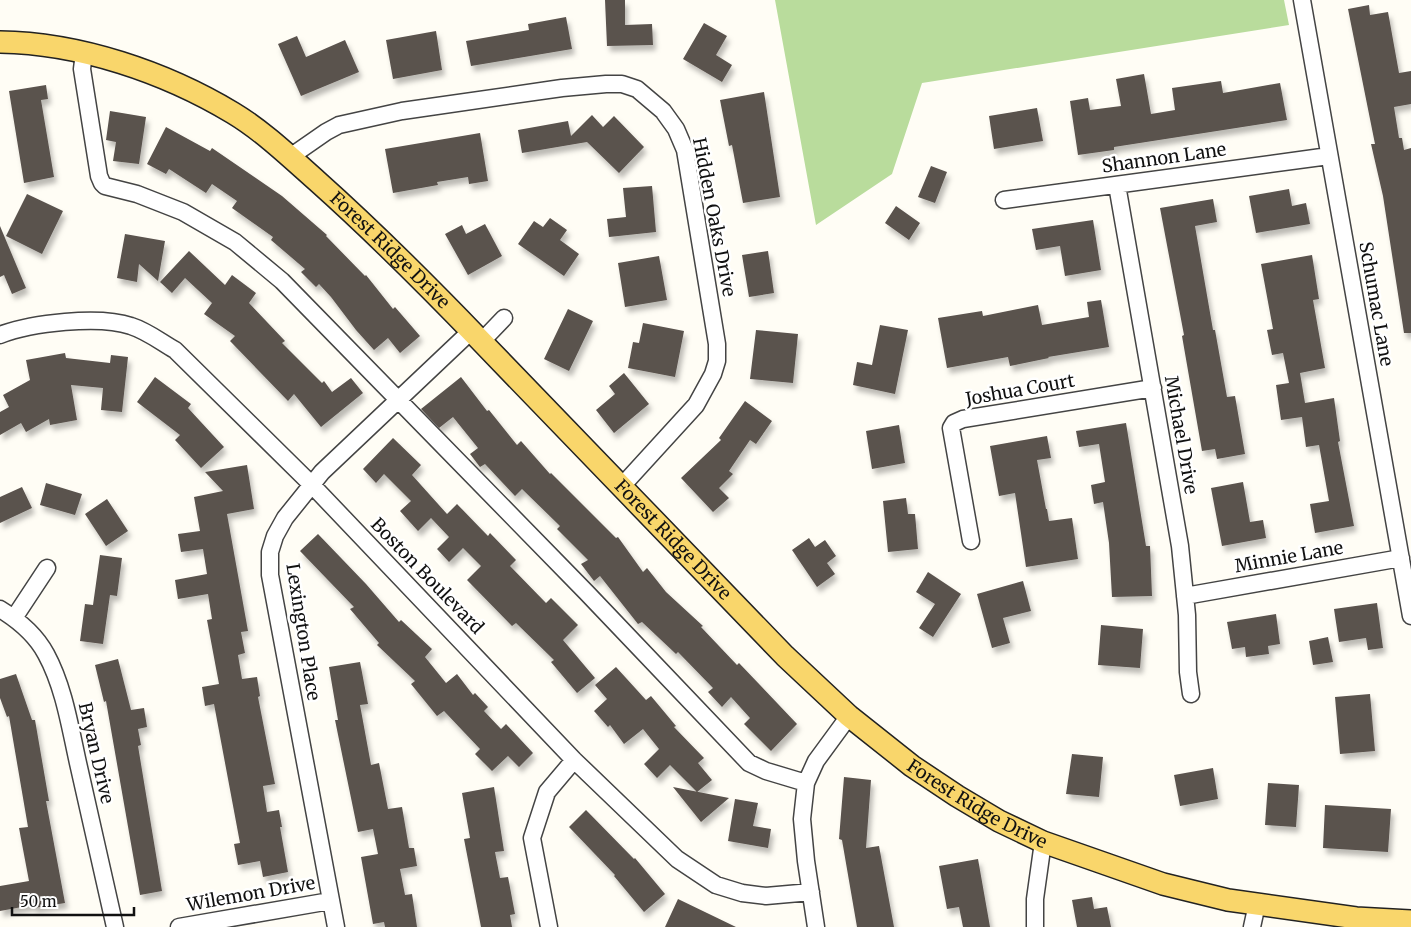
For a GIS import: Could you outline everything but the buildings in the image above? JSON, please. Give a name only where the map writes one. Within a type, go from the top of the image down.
[{"type":"main road","name":"Forest Ridge Drive","points":[[0,42],[23,42],[67,49],[114,61],[170,81],[205,97],[236,115],[290,157],[398,257],[785,656],[850,716],[912,766],[957,796],[999,821],[1043,842],[1163,884],[1228,900],[1356,918],[1411,921]]},
{"type":"street","name":"Schumac Lane","points":[[1302,0],[1411,616]]},
{"type":"street","points":[[84,53],[82,69],[99,176],[102,183],[105,186],[137,194],[183,212],[234,242],[282,282],[399,400],[749,763],[766,771],[806,783]]},
{"type":"street","name":"Hidden Oaks Drive","points":[[290,157],[339,125],[402,111],[562,88],[622,84],[637,89],[663,110],[676,129],[685,150],[717,344],[717,361],[713,374],[696,405],[622,486]]},
{"type":"street","name":"Shannon Lane","points":[[1004,200],[1329,156]]},
{"type":"street","name":"Michael Drive","points":[[1118,185],[1180,546],[1187,615],[1188,672],[1191,694]]},
{"type":"street","name":"Lexington Place","points":[[336,927],[270,575],[270,552],[275,536],[285,518],[322,472],[399,400],[476,336],[504,318]]},
{"type":"street","name":"Boston Boulevard","points":[[0,335],[34,326],[92,321],[130,325],[175,350],[312,485],[574,760],[678,859],[716,886],[766,896],[811,892]]},
{"type":"street","name":"Joshua Court","points":[[971,541],[951,428],[954,422],[1153,388]]},
{"type":"street","name":"Minnie Lane","points":[[1185,596],[1401,558]]},
{"type":"street","points":[[7,614],[46,568]]},
{"type":"street","name":"Bryan Drive","points":[[7,614],[32,635],[41,646],[54,670],[65,706],[115,927]]},
{"type":"street","points":[[816,927],[802,819],[806,783],[816,761],[850,716]]},
{"type":"street","points":[[550,927],[532,838],[547,792],[574,760]]},
{"type":"street","points":[[1035,927],[1035,899],[1043,842]]},
{"type":"street","name":"Wilemon Drive","points":[[179,927],[330,901]]},
{"type":"street","points":[[1252,927],[1257,904]]},
{"type":"green space","points":[[775,0],[1284,0],[1289,25],[922,83],[892,174],[816,225]]}]
